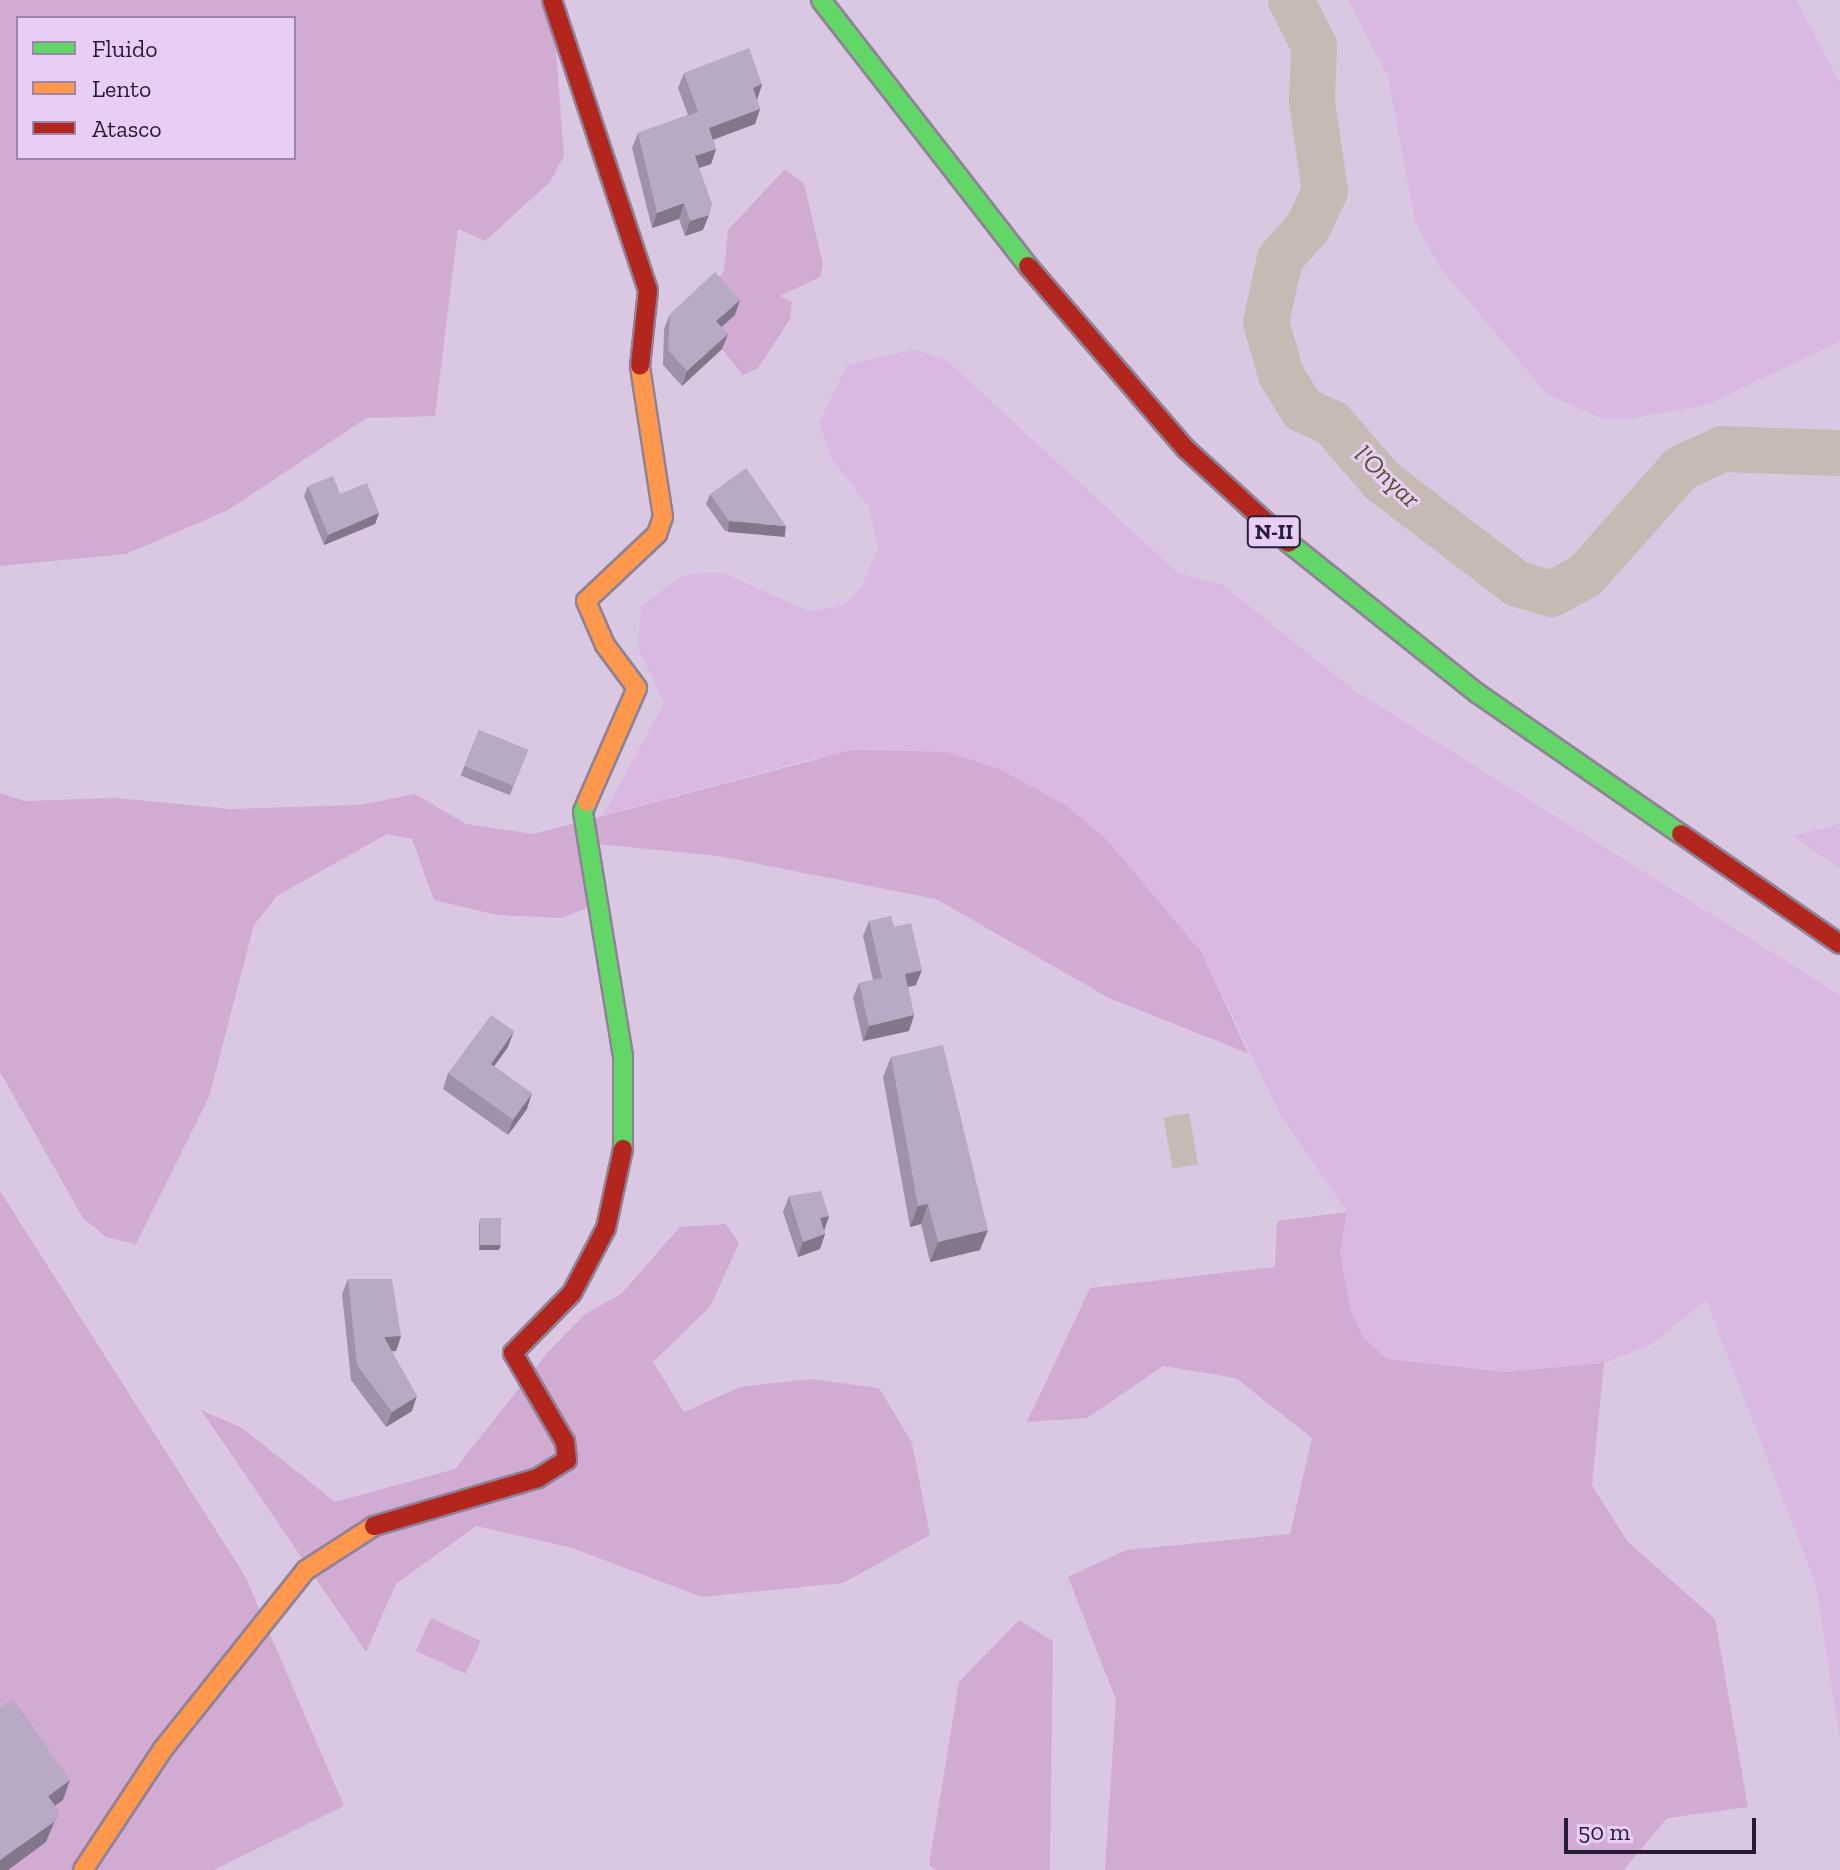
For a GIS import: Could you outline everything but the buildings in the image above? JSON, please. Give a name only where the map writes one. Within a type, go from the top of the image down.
[{"type":"main road","points":[[83,1870],[155,1760],[222,1684],[288,1587],[329,1552],[386,1518],[538,1478],[567,1460],[565,1442],[513,1353],[572,1293],[606,1228],[623,1154],[623,1056],[583,812],[637,688],[605,645],[586,601],[657,534],[663,517],[637,348],[648,290],[552,0]]},
{"type":"main road","name":"N-II","points":[[821,0],[1056,302],[1186,449],[1262,521],[1465,684],[1840,944]]},
{"type":"shaded area","points":[[0,0],[552,0],[564,156],[550,182],[485,241],[458,229],[435,416],[366,418],[228,510],[126,554],[0,566]]},
{"type":"shaded area","points":[[1348,0],[1796,0],[1840,83],[1840,341],[1710,404],[1634,418],[1603,419],[1547,394],[1438,265],[1415,221],[1388,77]]},
{"type":"shaded area","points":[[785,169],[804,184],[823,264],[820,277],[780,296],[792,302],[790,319],[758,368],[743,375],[711,336],[710,288],[724,271],[728,230]]},
{"type":"shaded area","points":[[913,350],[944,358],[1178,573],[1223,585],[1354,690],[1840,995],[1840,1740],[1816,1585],[1706,1300],[1652,1344],[1604,1363],[1505,1372],[1388,1359],[1364,1339],[1351,1311],[1340,1253],[1347,1212],[1280,1114],[1202,953],[815,758],[603,815],[664,703],[638,648],[641,607],[678,578],[700,573],[723,573],[808,611],[844,606],[862,586],[878,548],[869,507],[832,459],[819,423],[847,365]]},
{"type":"shaded area","points":[[852,750],[946,752],[999,769],[1065,805],[1106,839],[1202,953],[1248,1053],[1109,998],[936,899],[718,856],[588,843],[598,903],[562,918],[497,915],[434,900],[412,839],[387,834],[277,896],[254,925],[209,1097],[136,1244],[106,1237],[83,1218],[0,1072],[0,793],[25,801],[116,798],[231,809],[361,805],[415,794],[466,824],[534,834]]},
{"type":"shaded area","points":[[1840,824],[1840,869],[1793,836]]},
{"type":"shaded area","points":[[1189,1113],[1198,1164],[1172,1169],[1163,1118]]},
{"type":"shaded area","points":[[0,1191],[245,1576],[344,1806],[214,1870],[0,1870]]},
{"type":"shaded area","points":[[1347,1212],[1340,1253],[1351,1311],[1364,1339],[1388,1359],[1505,1372],[1604,1363],[1592,1485],[1627,1541],[1715,1619],[1748,1807],[1667,1818],[1624,1870],[1105,1870],[1116,1700],[1068,1577],[1126,1550],[1290,1534],[1312,1438],[1236,1378],[1163,1366],[1087,1418],[1027,1422],[1090,1288],[1275,1267],[1277,1221]]},
{"type":"shaded area","points":[[726,1224],[739,1243],[710,1307],[653,1362],[684,1412],[740,1387],[810,1379],[879,1388],[912,1443],[930,1535],[843,1583],[702,1597],[572,1548],[476,1526],[396,1584],[366,1652],[201,1410],[242,1428],[335,1502],[455,1469],[548,1352],[585,1314],[621,1294],[680,1227]]},
{"type":"shaded area","points":[[431,1618],[481,1641],[466,1674],[416,1651]]},
{"type":"shaded area","points":[[1019,1620],[1053,1641],[1050,1870],[936,1870],[929,1865],[959,1682]]},
{"type":"waterway","name":"l'Onyar","points":[[1291,0],[1314,46],[1312,102],[1325,191],[1308,227],[1280,259],[1266,322],[1281,375],[1303,410],[1332,423],[1382,481],[1517,584],[1552,594],[1586,575],[1681,468],[1723,449],[1840,453]]},
{"type":"traffic: fast","points":[[821,0],[1028,266]]},
{"type":"traffic: fast","points":[[1289,543],[1477,693],[1681,834]]},
{"type":"traffic: fast","points":[[587,802],[583,812],[623,1056],[623,1149]]},
{"type":"traffic: slow","points":[[587,802],[637,688],[605,645],[586,601],[657,534],[663,517],[640,366]]},
{"type":"traffic: slow","points":[[83,1870],[163,1749],[306,1570],[374,1526]]},
{"type":"traffic: jam","points":[[552,0],[648,290],[640,366]]},
{"type":"traffic: jam","points":[[1028,266],[1186,449],[1289,543]]},
{"type":"traffic: jam","points":[[1681,834],[1840,944]]},
{"type":"traffic: jam","points":[[374,1526],[538,1478],[567,1460],[565,1442],[513,1353],[572,1293],[606,1228],[623,1149]]}]
